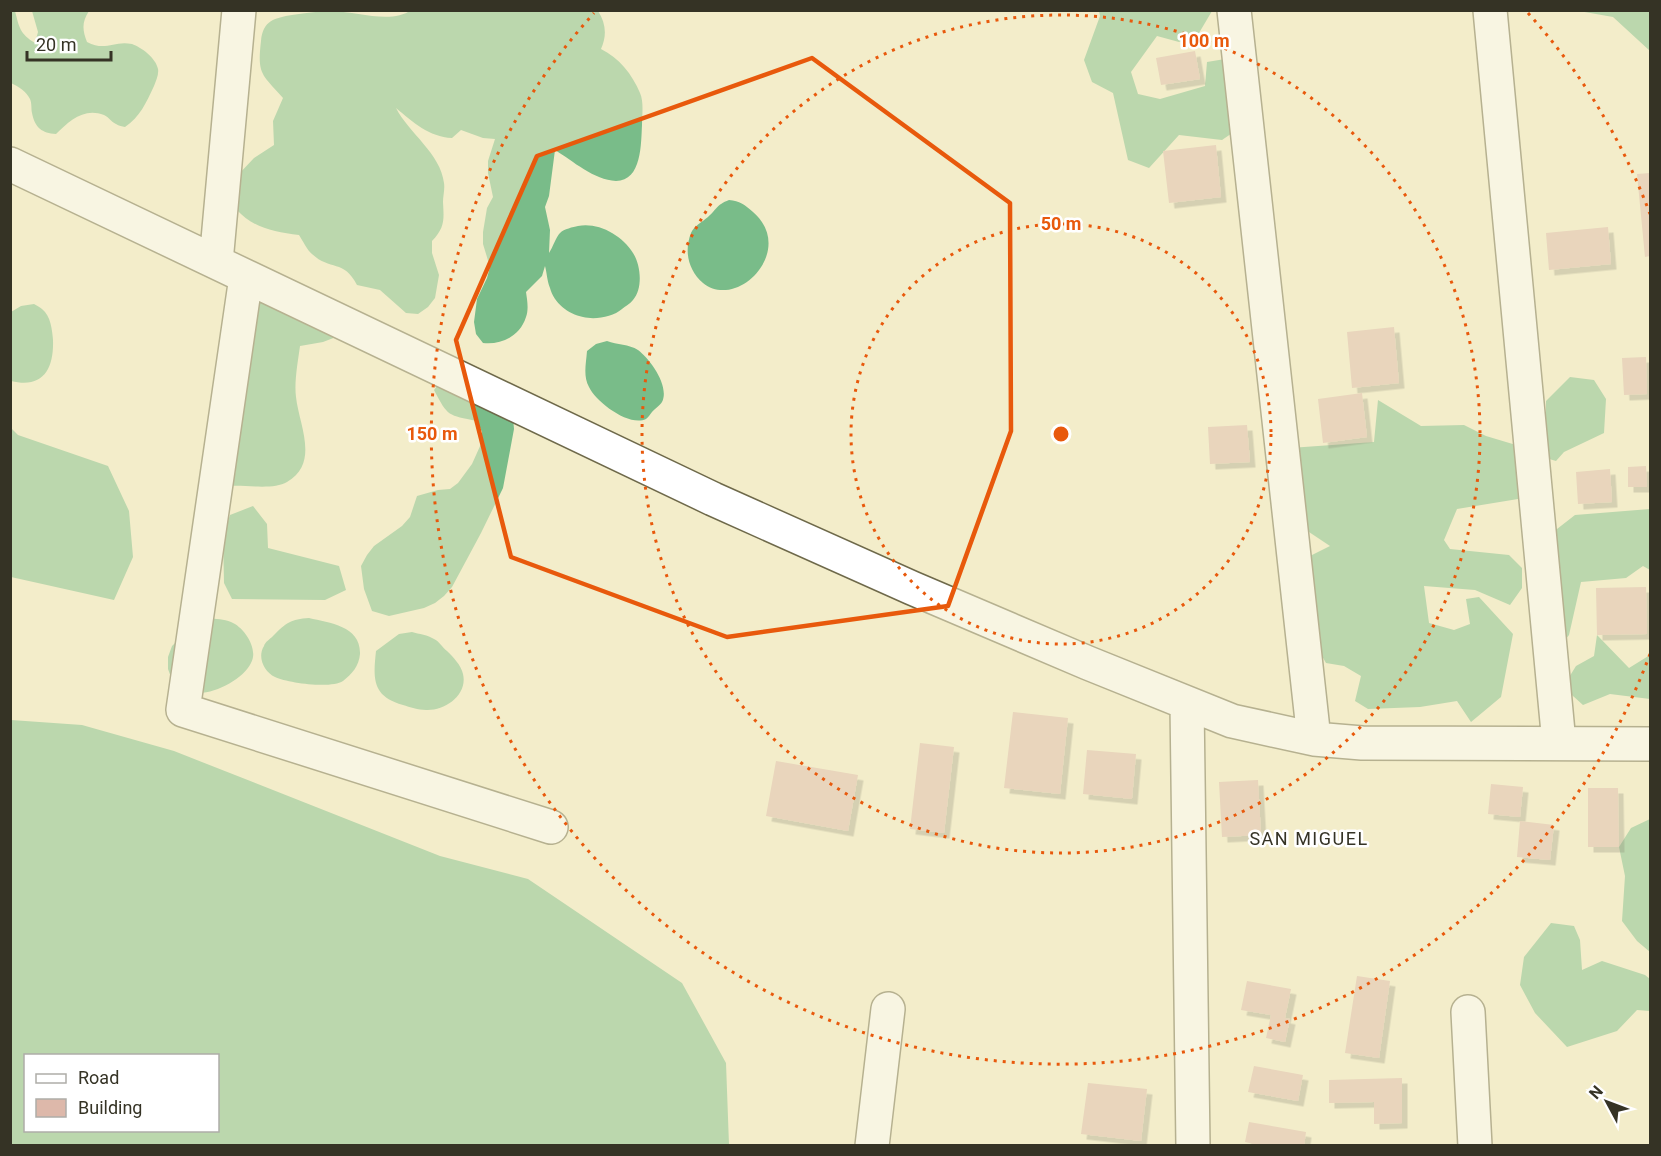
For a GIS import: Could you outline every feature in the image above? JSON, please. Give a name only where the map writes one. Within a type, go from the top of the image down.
[{"type":"street","points":[[216,262],[239,10]]},
{"type":"street","points":[[1234,10],[1314,739]]},
{"type":"street","points":[[1490,10],[1559,743]]},
{"type":"street","points":[[10,164],[713,499],[912,588],[1232,721],[1314,739],[1362,743],[1650,744]]},
{"type":"street","points":[[246,277],[183,710],[550,827]]},
{"type":"street","points":[[1187,704],[1193,1146]]},
{"type":"street","points":[[872,1146],[888,1009]]},
{"type":"street","points":[[1468,1012],[1475,1146]]},
{"type":"highlighted area","points":[[812,58],[1010,203],[1011,431],[948,606],[727,637],[511,557],[456,340],[537,156]]},
{"type":"green space","points":[[11,10],[15,11],[23,33],[35,43],[38,32],[32,11],[89,11],[84,26],[87,42],[100,46],[132,44],[148,54],[157,65],[158,75],[145,104],[135,119],[125,127],[114,123],[104,115],[90,113],[72,120],[56,134],[40,129],[33,118],[31,101],[28,96],[11,83]]},
{"type":"green space","points":[[411,10],[598,11],[605,30],[601,49],[624,67],[637,86],[641,97],[642,133],[638,160],[631,175],[616,181],[592,174],[555,150],[549,196],[545,207],[550,230],[549,253],[562,232],[586,225],[601,228],[616,235],[633,253],[639,270],[640,283],[632,301],[618,312],[604,317],[588,318],[577,316],[567,310],[558,303],[552,293],[545,266],[542,276],[526,292],[527,314],[515,334],[503,341],[483,343],[476,334],[474,322],[477,299],[490,267],[483,244],[483,232],[487,208],[493,197],[488,161],[495,139],[483,138],[461,130],[452,138],[436,135],[422,128],[396,108],[437,162],[444,183],[443,223],[432,241],[432,253],[439,275],[435,298],[418,314],[406,313],[380,290],[357,285],[342,268],[312,254],[299,235],[264,228],[249,221],[236,209],[238,175],[254,158],[274,145],[273,121],[283,98],[266,78],[261,68],[261,41],[267,24],[280,17],[313,12],[334,11],[385,17]]},
{"type":"green space","points":[[1099,11],[1212,11],[1199,33],[1179,42],[1157,36],[1131,72],[1138,94],[1160,99],[1205,86],[1207,62],[1231,58],[1241,127],[1222,140],[1179,135],[1149,168],[1128,160],[1113,93],[1092,82],[1084,60],[1100,16]]},
{"type":"green space","points":[[1579,11],[1650,11],[1650,51],[1613,17]]},
{"type":"green space","points":[[729,200],[742,203],[753,212],[765,227],[769,243],[765,259],[757,272],[745,283],[731,289],[717,290],[698,278],[689,260],[688,247],[694,228],[719,205]]},
{"type":"green space","points":[[250,290],[336,337],[300,346],[296,391],[305,454],[303,465],[297,474],[287,482],[275,486],[231,486],[235,475],[240,430]]},
{"type":"green space","points":[[34,304],[45,312],[50,323],[53,350],[49,368],[39,379],[31,382],[11,381],[11,312],[21,306]]},
{"type":"green space","points":[[607,341],[638,350],[658,373],[664,396],[662,402],[646,419],[639,421],[614,412],[598,399],[587,383],[585,374],[587,351],[596,344]]},
{"type":"green space","points":[[1570,377],[1594,380],[1606,399],[1604,433],[1564,452],[1556,461],[1546,458],[1546,401]]},
{"type":"green space","points":[[440,382],[513,417],[514,429],[503,488],[452,587],[444,596],[424,608],[389,616],[372,611],[364,589],[361,566],[374,546],[402,526],[410,517],[417,496],[450,489],[458,483],[472,464],[481,444],[482,432],[477,421],[454,416],[446,410],[434,390]]},
{"type":"green space","points":[[1378,400],[1421,426],[1464,425],[1486,436],[1516,445],[1518,499],[1457,509],[1444,540],[1450,549],[1509,555],[1522,568],[1522,588],[1510,605],[1475,590],[1424,586],[1429,623],[1454,630],[1470,624],[1466,599],[1479,597],[1513,634],[1501,697],[1471,722],[1457,701],[1420,707],[1368,709],[1355,701],[1361,676],[1344,666],[1326,663],[1314,642],[1302,560],[1330,546],[1300,526],[1290,448],[1374,442]]},
{"type":"green space","points":[[11,428],[18,435],[108,466],[129,511],[133,557],[114,600],[11,577]]},
{"type":"green space","points":[[253,506],[267,524],[268,548],[339,566],[346,590],[325,600],[232,599],[224,583],[223,536],[230,515]]},
{"type":"green space","points":[[1650,509],[1650,570],[1643,566],[1626,578],[1581,582],[1569,635],[1562,644],[1548,536],[1575,515]]},
{"type":"green space","points":[[208,618],[228,621],[241,629],[252,645],[253,657],[247,669],[234,681],[216,690],[192,692],[172,680],[168,669],[168,657],[172,646],[196,623]]},
{"type":"green space","points":[[309,618],[343,627],[355,637],[359,645],[358,662],[343,681],[329,685],[299,683],[275,677],[265,668],[261,655],[266,642],[289,622]]},
{"type":"green space","points":[[412,632],[438,641],[459,664],[462,671],[464,682],[462,689],[454,700],[440,708],[423,710],[403,705],[385,697],[377,685],[376,651],[399,634]]},
{"type":"green space","points":[[1597,635],[1629,668],[1650,655],[1650,699],[1610,694],[1583,705],[1563,687],[1576,666],[1594,656]]},
{"type":"green space","points":[[11,720],[82,725],[174,751],[440,856],[528,879],[682,983],[726,1063],[729,1145],[11,1145]]},
{"type":"green space","points":[[1650,819],[1650,952],[1637,941],[1622,921],[1625,876],[1619,847],[1631,828]]},
{"type":"green space","points":[[1551,923],[1574,926],[1580,940],[1582,970],[1602,961],[1645,975],[1650,979],[1650,1011],[1637,1010],[1617,1031],[1567,1047],[1535,1013],[1520,985],[1524,957]]},
{"type":"building","points":[[1195,51],[1200,79],[1161,85],[1156,58]]},
{"type":"building","points":[[1216,145],[1221,197],[1169,203],[1163,151]]},
{"type":"building","points":[[1650,173],[1650,256],[1645,257],[1637,174]]},
{"type":"building","points":[[1608,227],[1611,264],[1549,270],[1546,233]]},
{"type":"building","points":[[1394,327],[1399,383],[1352,388],[1347,332]]},
{"type":"building","points":[[1646,357],[1647,394],[1624,395],[1622,358]]},
{"type":"building","points":[[1362,393],[1367,437],[1323,443],[1318,399]]},
{"type":"building","points":[[1247,425],[1250,462],[1210,464],[1208,427]]},
{"type":"building","points":[[1646,466],[1647,487],[1628,487],[1628,467]]},
{"type":"building","points":[[1610,469],[1612,502],[1578,504],[1576,472]]},
{"type":"building","points":[[1646,587],[1647,634],[1597,635],[1596,588]]},
{"type":"building","points":[[1013,712],[1068,718],[1060,794],[1004,788]]},
{"type":"building","points":[[920,743],[954,747],[944,833],[910,829]]},
{"type":"building","points":[[1087,750],[1136,754],[1132,799],[1083,794]]},
{"type":"building","points":[[776,761],[858,775],[848,831],[766,816]]},
{"type":"building","points":[[1258,780],[1261,835],[1222,837],[1219,782]]},
{"type":"building","points":[[1491,784],[1523,787],[1520,817],[1488,814]]},
{"type":"building","points":[[1588,788],[1618,788],[1619,847],[1588,847]]},
{"type":"building","points":[[1520,821],[1554,825],[1550,860],[1517,857]]},
{"type":"building","points":[[1357,976],[1390,981],[1379,1058],[1345,1053]]},
{"type":"building","points":[[1247,981],[1291,989],[1285,1018],[1290,1019],[1285,1042],[1266,1038],[1271,1015],[1241,1010]]},
{"type":"building","points":[[1254,1066],[1303,1075],[1298,1101],[1248,1092]]},
{"type":"building","points":[[1402,1078],[1402,1123],[1374,1124],[1374,1102],[1329,1103],[1329,1080]]},
{"type":"building","points":[[1088,1083],[1147,1089],[1141,1141],[1081,1134]]},
{"type":"building","points":[[1249,1122],[1306,1132],[1304,1146],[1263,1146],[1245,1142]]},
{"type":"district","name":"SAN MIGUEL","points":[[1309,838]]}]
